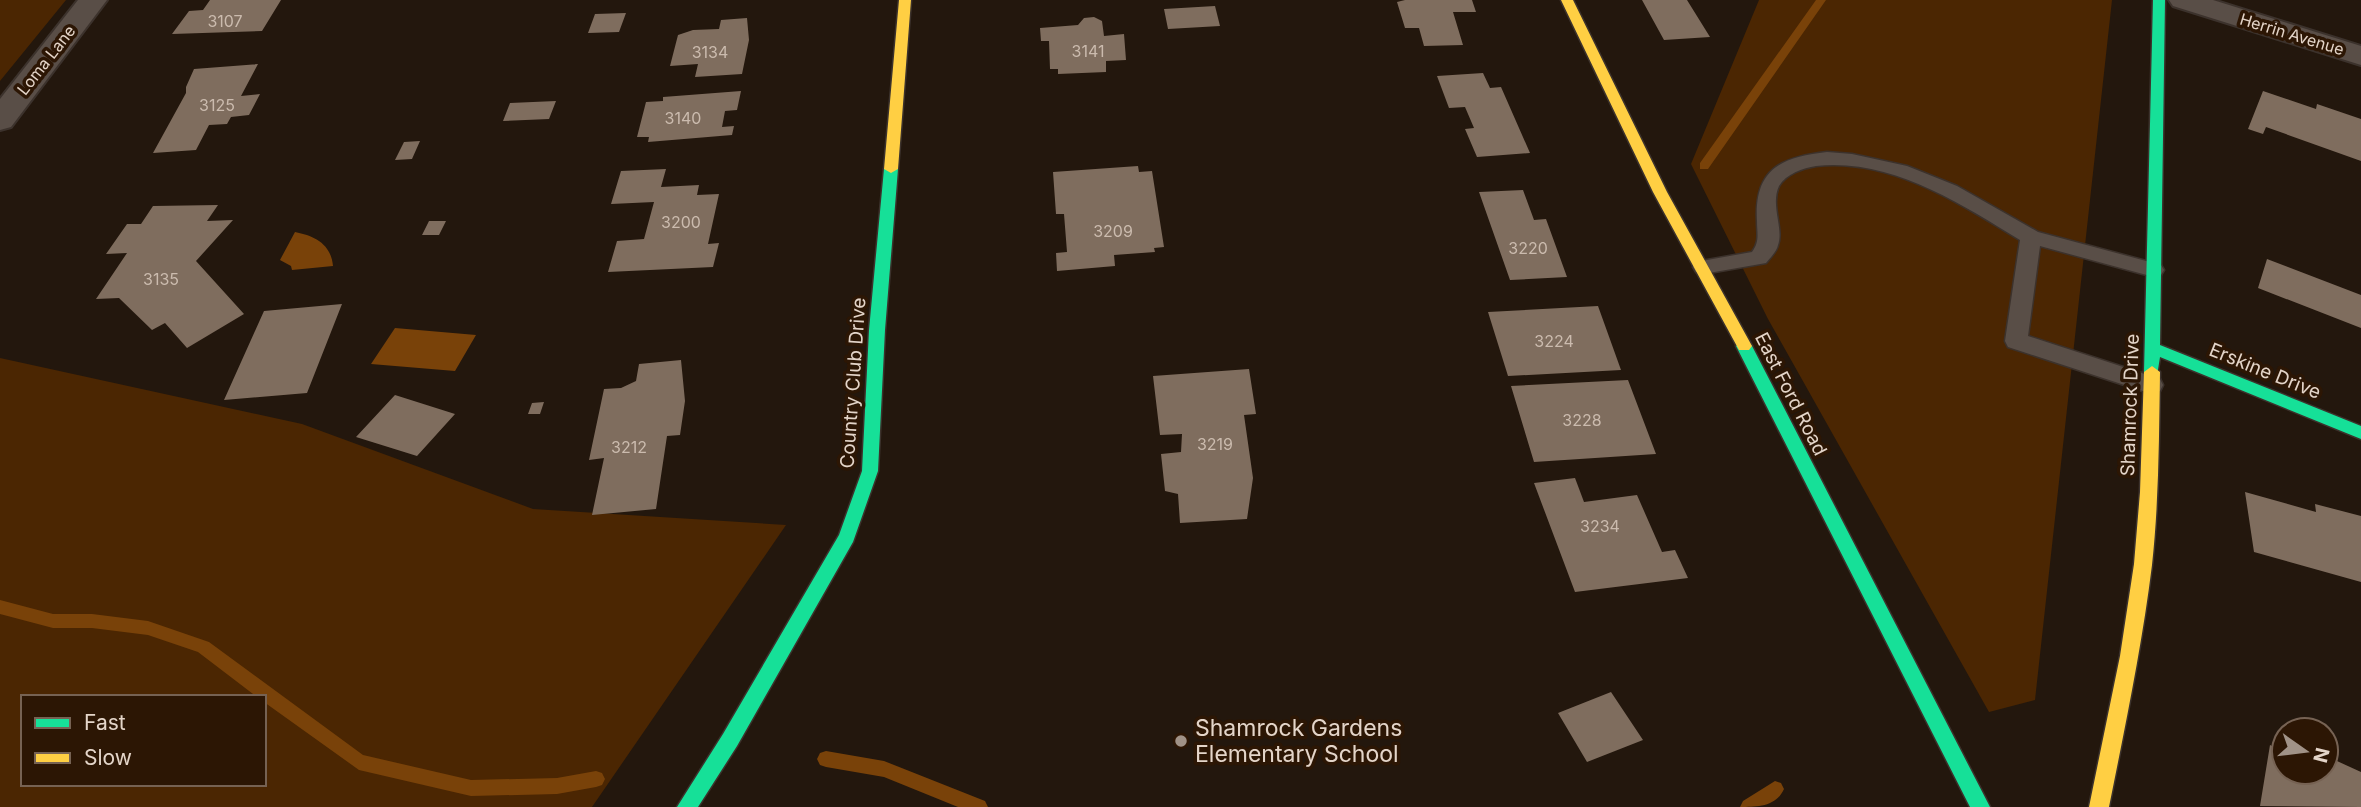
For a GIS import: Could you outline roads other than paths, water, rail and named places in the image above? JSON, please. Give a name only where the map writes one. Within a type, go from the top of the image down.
[{"type":"street","name":"Loma Lane","points":[[0,120],[93,0]]},
{"type":"street","name":"Country Club Drive","points":[[687,807],[730,740],[847,537],[859,509],[870,471],[877,330],[905,0]]},
{"type":"street","name":"East Ford Road","points":[[1567,0],[1660,192],[1703,267],[1980,807]]},
{"type":"street","name":"Shamrock Drive","points":[[2099,807],[2129,658],[2143,563],[2152,385],[2159,0]]},
{"type":"street","name":"Herrin Avenue","points":[[2183,0],[2361,56]]},
{"type":"street","name":"Erskine Drive","points":[[2152,348],[2361,433]]},
{"type":"lane","points":[[1703,267],[1759,258],[1769,244],[1765,219],[1770,183],[1786,167],[1816,158],[1853,160],[1935,184],[2031,237],[2154,270]]},
{"type":"lane","points":[[2031,237],[2015,341],[2152,385]]},
{"type":"waterway","points":[[1704,166],[1821,0]]},
{"type":"waterway","points":[[0,607],[53,621],[92,621],[148,628],[203,647],[359,762],[471,788],[557,786],[596,779]]},
{"type":"waterway","points":[[826,759],[884,769],[979,807]]},
{"type":"waterway","points":[[1749,807],[1775,789]]},
{"type":"place","name":"Shamrock Gardens Elementary School","points":[[1181,741]]}]
